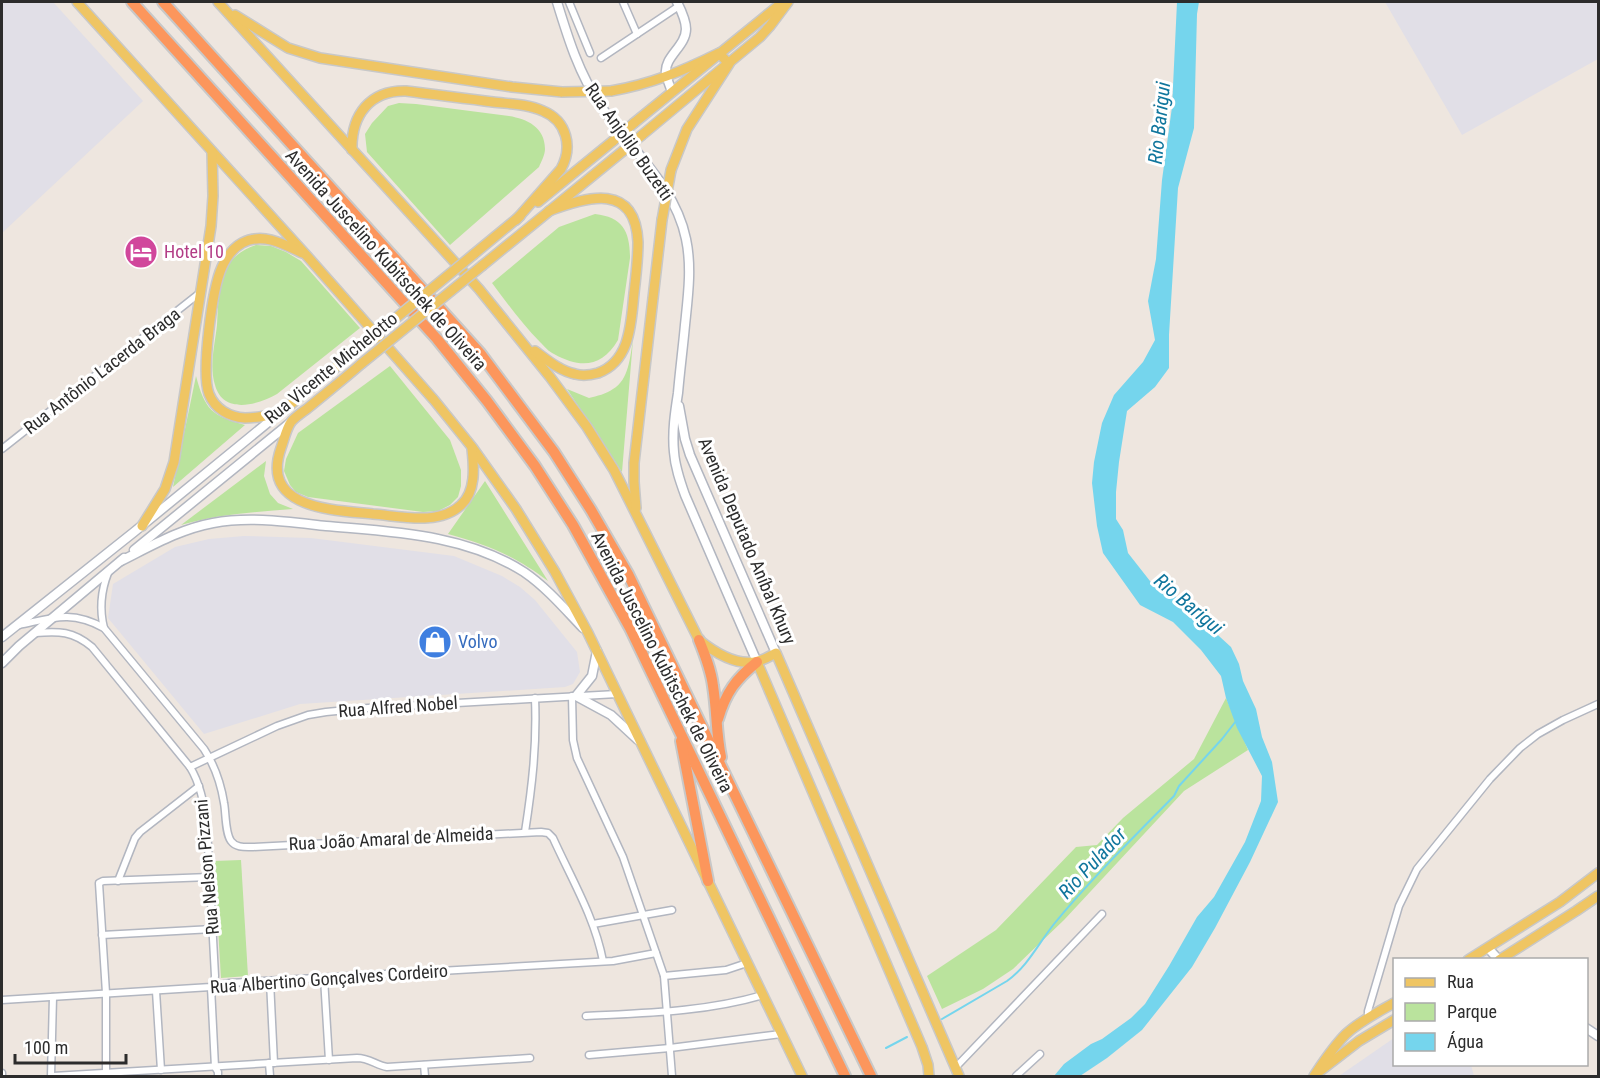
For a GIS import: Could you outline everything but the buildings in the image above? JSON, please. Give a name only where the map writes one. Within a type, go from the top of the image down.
[{"type":"highway","name":"Avenida Juscelino Kubitschek de Oliveira","points":[[132,2],[437,339],[514,436],[555,496],[625,619],[845,1077]]},
{"type":"highway","name":"Avenida Juscelino Kubitschek de Oliveira","points":[[163,2],[486,360],[530,417],[566,471],[614,547],[660,638],[871,1077]]},
{"type":"highway","points":[[699,640],[713,686],[717,737],[724,772]]},
{"type":"highway","points":[[717,737],[718,720],[731,687],[757,662]]},
{"type":"highway","points":[[678,726],[708,881]]},
{"type":"main road","points":[[77,2],[421,384],[498,482],[565,589],[588,633],[802,1077]]},
{"type":"main road","name":"Rua Anjolilo Buzetti","points":[[557,2],[571,46],[588,85],[614,125],[663,185],[682,225],[688,253],[689,281],[678,393]]},
{"type":"main road","name":"Rua Vicente Michelotto","points":[[2,636],[142,526],[783,2]]},
{"type":"main road","name":"Rua Vicente Michelotto","points":[[2,663],[34,633],[121,561],[729,64],[760,37],[788,2]]},
{"type":"main road","points":[[672,92],[666,67],[684,40],[686,31],[681,3]]},
{"type":"main road","points":[[220,4],[281,44],[320,58],[500,86],[562,92],[611,91],[667,77],[719,54],[729,64],[687,129],[671,170],[662,220],[634,463],[636,514]]},
{"type":"main road","points":[[220,4],[478,289],[525,344],[570,403],[603,451],[623,487],[699,640],[720,654],[743,662],[757,662],[776,653]]},
{"type":"main road","points":[[352,150],[355,128],[362,112],[380,94],[396,91],[523,105],[544,111],[560,124],[565,132],[566,160],[561,169],[516,220]]},
{"type":"main road","points":[[335,130],[345,131],[355,128]]},
{"type":"main road","points":[[142,526],[165,489],[174,462],[213,212],[212,152]]},
{"type":"main road","points":[[525,344],[565,371],[583,375],[593,374],[609,367],[620,355],[626,346],[630,330],[638,242],[636,221],[631,213],[617,201],[600,197],[549,211]]},
{"type":"main road","points":[[284,410],[253,418],[232,416],[216,406],[210,397],[206,386],[206,360],[216,287],[228,256],[234,249],[253,239],[272,240],[307,256]]},
{"type":"main road","name":"Avenida Deputado Aníbal Khury","points":[[678,393],[690,455],[957,1072]]},
{"type":"main road","name":"Avenida Deputado Aníbal Khury","points":[[678,393],[673,438],[680,482],[922,1047],[929,1077]]},
{"type":"main road","points":[[291,422],[279,454],[277,470],[279,478],[282,485],[295,498],[314,507],[325,509],[413,517],[446,514],[461,505],[470,492],[474,471],[472,447]]},
{"type":"main road","points":[[121,561],[187,530],[232,520],[282,521],[423,536],[488,554],[523,572],[548,591],[588,633]]},
{"type":"main road","points":[[597,651],[592,676],[574,696],[611,715],[641,742]]},
{"type":"main road","points":[[1471,958],[1560,902],[1599,873]]},
{"type":"main road","points":[[1502,958],[1599,896]]},
{"type":"main road","points":[[1488,948],[1497,958]]},
{"type":"main road","points":[[1313,1076],[1348,1033],[1368,1018],[1393,1004]]},
{"type":"main road","points":[[1359,1041],[1368,1018]]},
{"type":"main road","points":[[1313,1076],[1359,1041],[1393,1021]]},
{"type":"street","points":[[570,2],[590,53]]},
{"type":"street","points":[[623,2],[637,34]]},
{"type":"street","points":[[601,58],[681,3]]},
{"type":"street","name":"Rua Antônio Lacerda Braga","points":[[2,450],[202,292]]},
{"type":"street","points":[[104,628],[100,602],[108,572]]},
{"type":"street","name":"Rua Nelson Pizzani","points":[[16,626],[65,616],[90,620],[104,628],[198,741],[209,758],[222,792],[228,836],[233,844]]},
{"type":"street","name":"Rua Nelson Pizzani","points":[[34,633],[70,633],[92,647],[190,767],[199,786],[206,816],[210,877],[215,976],[211,987],[215,1067],[218,1077]]},
{"type":"street","name":"Rua Alfred Nobel","points":[[190,767],[277,726],[326,712],[617,694]]},
{"type":"street","points":[[574,696],[574,745],[577,758],[623,858],[664,976],[672,1077]]},
{"type":"street","points":[[525,832],[535,760],[535,698]]},
{"type":"street","points":[[1368,1018],[1368,1011],[1399,906],[1417,869],[1490,779],[1520,748],[1538,734],[1563,720],[1599,704]]},
{"type":"street","points":[[118,881],[135,838],[140,832],[199,786]]},
{"type":"street","name":"Rua João Amaral de Almeida","points":[[233,844],[253,847],[541,831],[548,833],[552,838],[593,924]]},
{"type":"street","points":[[106,1073],[106,993],[100,882],[210,877]]},
{"type":"street","points":[[603,962],[593,924],[672,910]]},
{"type":"street","points":[[957,1072],[1102,914]]},
{"type":"street","points":[[102,935],[213,930]]},
{"type":"street","name":"Rua Albertino Gonçalves Cordeiro","points":[[2,1000],[211,987],[230,983],[603,962],[656,953]]},
{"type":"street","points":[[664,976],[726,970],[747,963]]},
{"type":"street","points":[[324,978],[329,1060]]},
{"type":"street","points":[[270,981],[272,1063],[270,1077]]},
{"type":"street","points":[[156,990],[161,1070]]},
{"type":"street","points":[[585,1016],[727,1005],[763,995]]},
{"type":"street","points":[[53,997],[52,1077],[361,1058],[387,1067],[530,1058]]},
{"type":"street","points":[[589,1055],[670,1048],[781,1034]]},
{"type":"street","points":[[1016,1077],[1040,1054]]},
{"type":"street","points":[[424,1065],[425,1077]]},
{"type":"shaded area","points":[[2,2],[53,2],[143,101],[2,233]]},
{"type":"shaded area","points":[[1385,2],[1598,2],[1598,59],[1462,135]]},
{"type":"shaded area","points":[[244,536],[311,538],[454,556],[502,576],[535,600],[577,652],[580,672],[573,684],[565,687],[300,704],[204,734],[108,618],[113,584],[175,547],[209,539]]},
{"type":"shaded area","points":[[1393,1039],[1393,1066],[1471,1066],[1474,1076],[1339,1076]]},
{"type":"green space","points":[[399,103],[522,119],[534,125],[542,135],[545,149],[543,158],[539,167],[450,245],[367,152],[365,134],[372,123],[388,106]]},
{"type":"green space","points":[[595,214],[612,218],[623,227],[630,249],[618,340],[605,356],[598,360],[590,363],[573,362],[548,350],[521,321],[492,283],[559,227]]},
{"type":"green space","points":[[256,245],[271,246],[301,261],[360,328],[277,394],[251,404],[233,404],[225,401],[219,394],[212,370],[220,290],[225,270],[234,257]]},
{"type":"green space","points":[[633,340],[622,472],[567,389],[589,398],[613,389],[626,374]]},
{"type":"green space","points":[[390,366],[450,440],[461,470],[458,497],[450,505],[438,511],[423,512],[308,497],[296,492],[284,471],[286,459],[298,433]]},
{"type":"green space","points":[[196,376],[203,397],[217,415],[245,425],[173,487]]},
{"type":"green space","points":[[266,461],[264,476],[270,494],[278,503],[293,509],[223,516],[181,525]]},
{"type":"green space","points":[[485,481],[548,581],[501,552],[448,534]]},
{"type":"green space","points":[[1226,698],[1248,750],[1184,791],[1064,920],[1013,969],[983,989],[942,1009],[927,976],[996,930],[1076,847],[1097,845],[1123,818],[1194,759]]},
{"type":"green space","points":[[241,860],[248,976],[221,978],[214,861]]},
{"type":"water","points":[[1177,2],[1199,2],[1194,128],[1178,188],[1169,368],[1155,387],[1127,411],[1119,462],[1116,519],[1123,530],[1128,553],[1150,581],[1175,596],[1231,647],[1256,709],[1262,737],[1272,762],[1278,802],[1250,862],[1192,967],[1142,1030],[1080,1076],[1054,1076],[1064,1064],[1131,1018],[1145,1004],[1197,917],[1214,897],[1245,842],[1261,801],[1262,776],[1237,728],[1221,676],[1201,650],[1173,622],[1140,605],[1103,553],[1092,483],[1102,423],[1114,395],[1143,362],[1155,340],[1148,301],[1156,259],[1162,180],[1172,107]]},
{"type":"waterway","name":"Rio Pulador","points":[[942,1019],[1007,981],[1021,969],[1068,907],[1174,796],[1179,786],[1236,721]]},
{"type":"waterway","name":"Rio Pulador","points":[[886,1048],[907,1037]]},
{"type":"place","name":"Hotel 10","points":[[141,252]]},
{"type":"place","name":"Volvo","points":[[435,642]]},
{"type":"water label","name":"Rio Barigui","points":[[1159,123]]},
{"type":"water label","name":"Rio Barigui","points":[[1189,604]]}]
